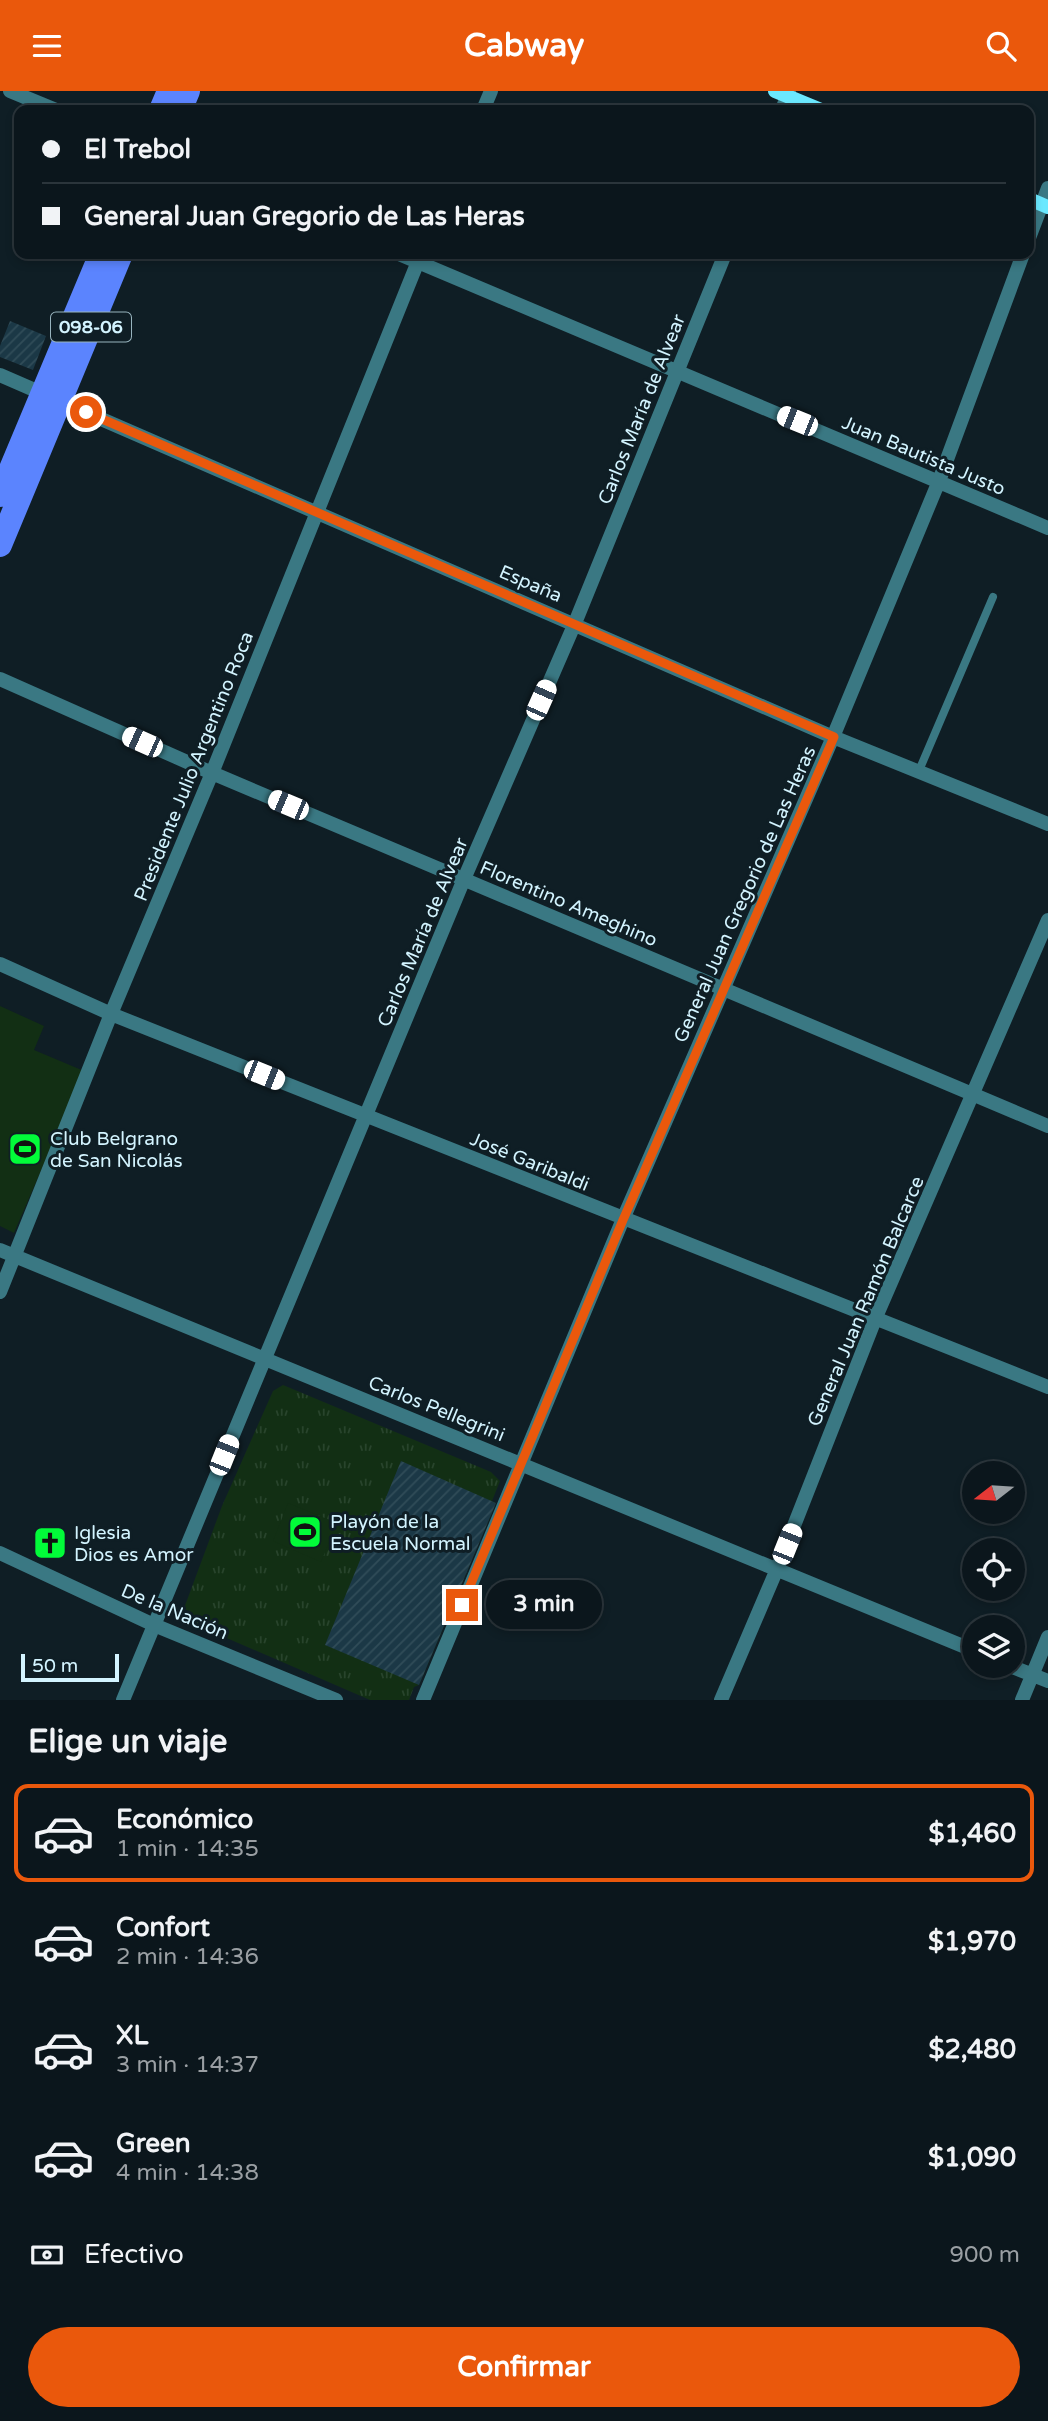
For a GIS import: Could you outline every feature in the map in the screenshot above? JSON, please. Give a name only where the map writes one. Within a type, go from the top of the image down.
[{"type":"main road","points":[[784,93],[810,105]]},
{"type":"main road","name":"098-06","points":[[0,545],[99,259]]},
{"type":"main road","name":"098-06","points":[[0,495],[119,259]]},
{"type":"street","points":[[10,91],[44,105]]},
{"type":"street","points":[[1034,222],[1048,188]]},
{"type":"street","name":"Presidente Julio Argentino Roca","points":[[0,1292],[419,259]]},
{"type":"street","name":"Juan Bautista Justo","points":[[421,259],[678,372],[1048,528]]},
{"type":"street","name":"Carlos María de Alvear","points":[[123,1700],[464,879],[575,623],[723,259]]},
{"type":"street","name":"General Juan Gregorio de Las Heras","points":[[423,1700],[623,1220],[834,737],[939,481],[1021,259]]},
{"type":"street","name":"España","points":[[0,375],[918,773],[1048,824]]},
{"type":"street","name":"Florentino Ameghino","points":[[0,679],[212,773],[1048,1126]]},
{"type":"street","name":"General Juan Ramón Balcarce","points":[[721,1700],[777,1569],[876,1317],[1048,919]]},
{"type":"street","name":"José Garibaldi","points":[[0,964],[111,1014],[1048,1387]]},
{"type":"street","name":"Carlos Pellegrini","points":[[0,1250],[962,1646]]},
{"type":"street","name":"De la Nación","points":[[0,1553],[154,1625],[336,1700]]},
{"type":"street","points":[[1023,1700],[1048,1637]]},
{"type":"street","points":[[1025,1672],[1048,1681]]},
{"type":"lane","points":[[918,773],[993,597]]},
{"type":"green space","name":"Club Belgrano de San Nicolás","points":[[0,1006],[44,1026],[34,1050],[84,1071],[14,1233],[0,1226]]},
{"type":"green space","points":[[283,1385],[491,1472],[500,1481],[492,1501],[496,1503],[419,1685],[414,1687],[409,1700],[370,1700],[185,1620],[183,1611],[222,1506],[273,1391]]},
{"type":"green space","name":"Playón de la Escuela Normal","points":[[288,1503],[337,1523],[321,1562],[273,1541]]},
{"type":"building","points":[[10,321],[46,336],[33,370],[0,357],[0,346]]},
{"type":"building","points":[[401,1461],[496,1503],[419,1685],[325,1645]]},
{"type":"place","name":"Club Belgrano de San Nicolás","points":[[25,1149]]},
{"type":"place","name":"Playón de la Escuela Normal","points":[[305,1532]]},
{"type":"place","name":"Iglesia Dios es Amor","points":[[50,1543]]},
{"type":"route","points":[[86,412],[834,737],[722,989],[462,1605]]}]
